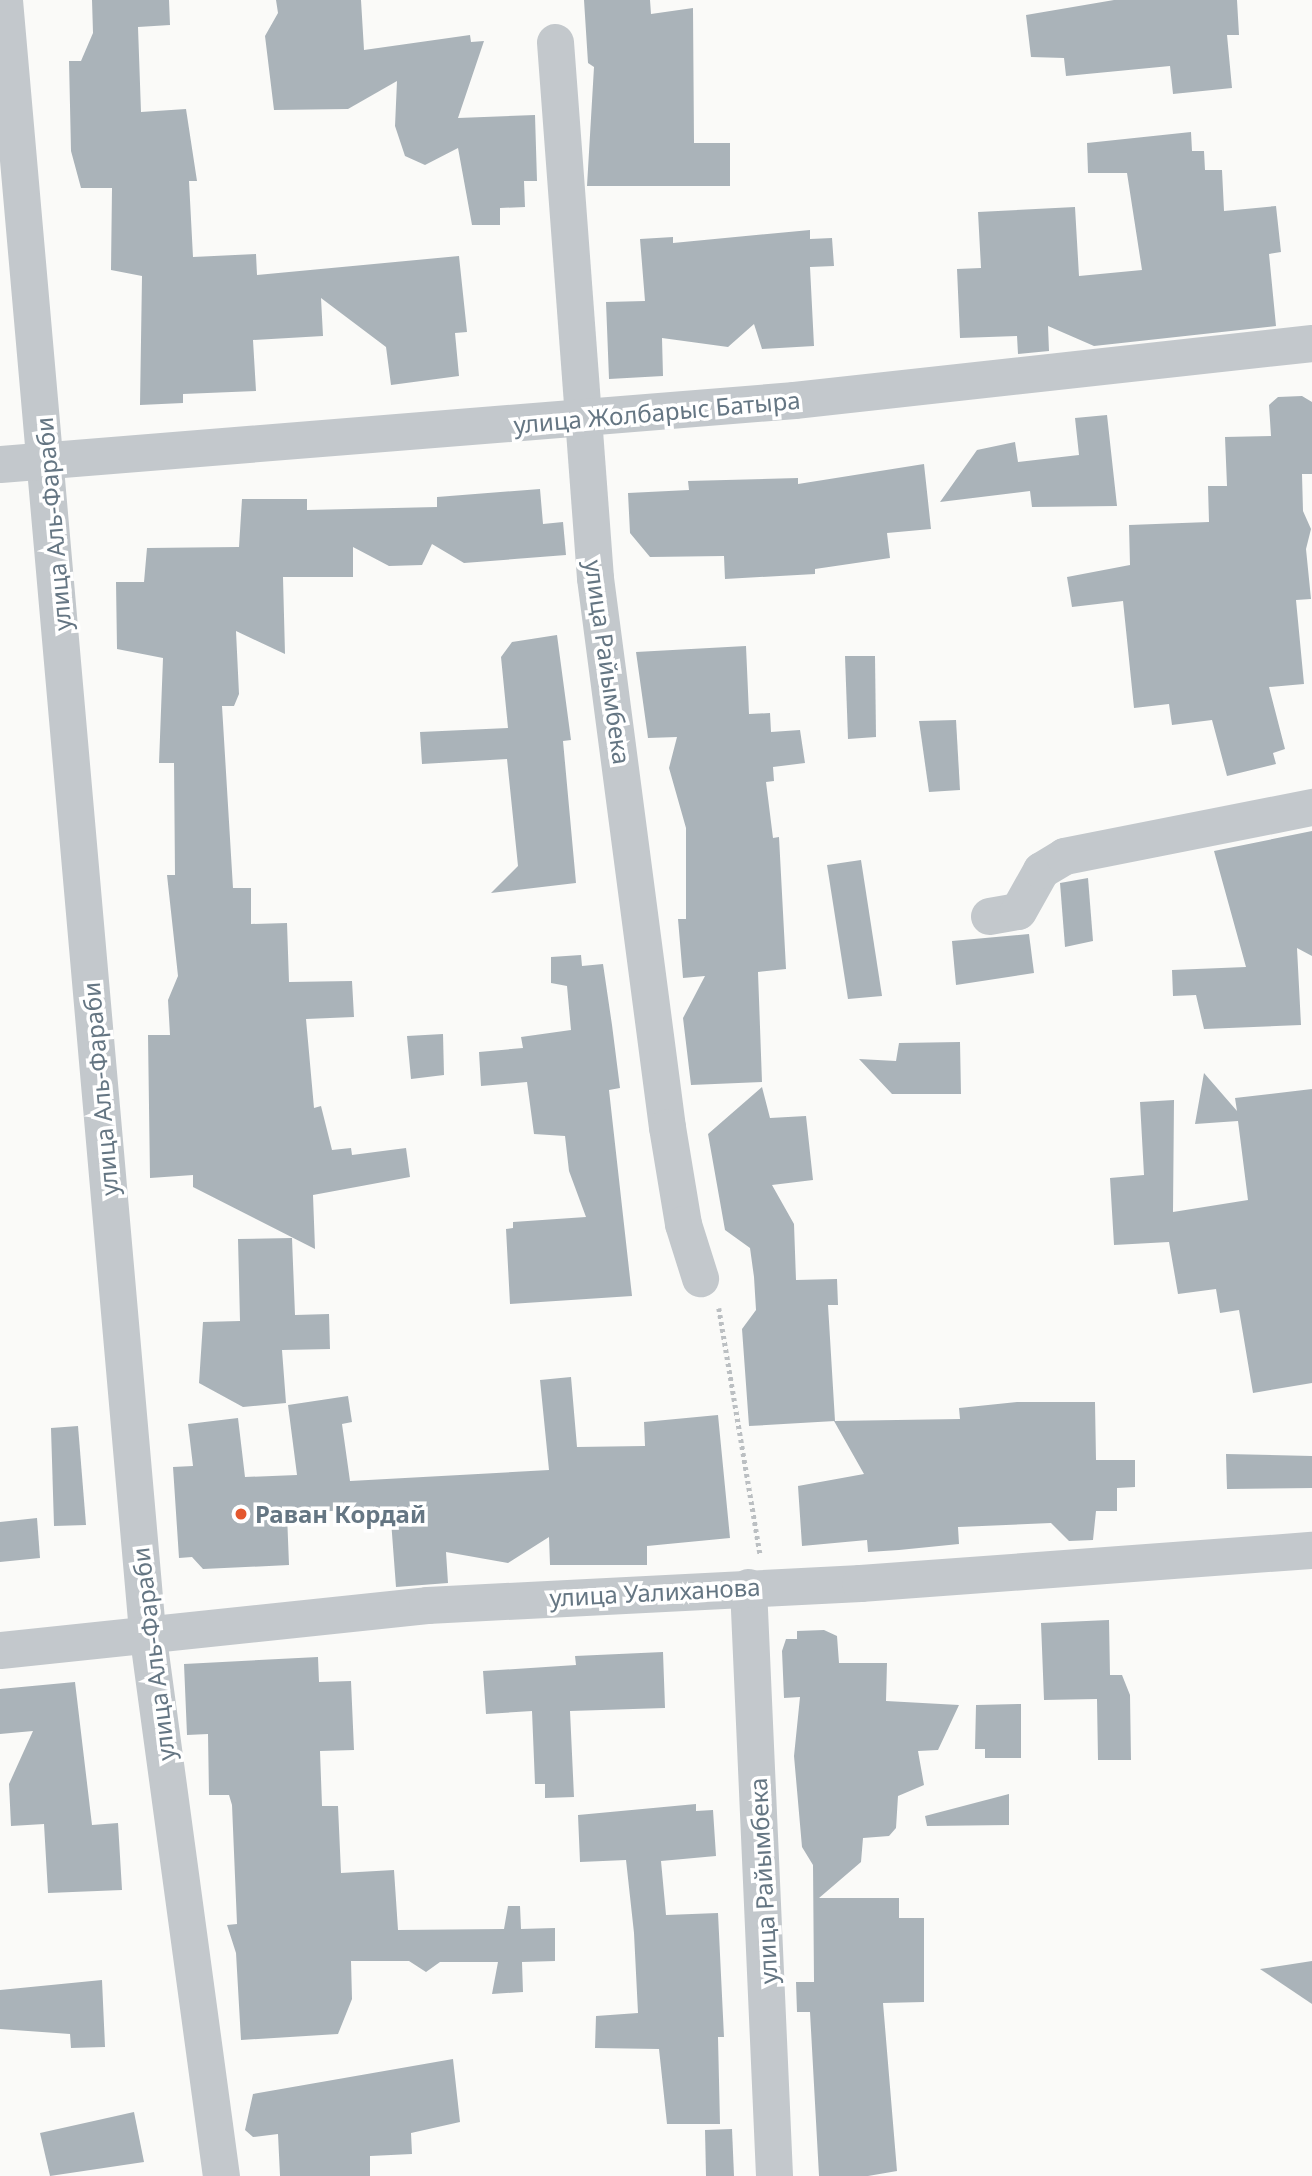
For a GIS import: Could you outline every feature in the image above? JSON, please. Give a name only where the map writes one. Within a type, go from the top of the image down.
[{"type":"street","name":"улица Аль-Фараби","points":[[4,0],[48,459],[147,1631],[222,2176]]},
{"type":"street","name":"улица Райымбека","points":[[555,42],[584,363],[579,420],[667,1127],[683,1224],[700,1278]]},
{"type":"street","name":"улица Жолбарыс Батыра","points":[[0,464],[579,420],[1312,343]]},
{"type":"street","points":[[989,916],[1018,911],[1041,870],[1064,856],[1312,807]]},
{"type":"street","name":"улица Уалиханова","points":[[0,1650],[147,1631],[427,1605],[756,1587],[1312,1550]]},
{"type":"street","name":"улица Райымбека","points":[[756,1587],[774,2176]]},
{"type":"path","points":[[700,1278],[716,1299],[729,1343],[756,1587]]},
{"type":"building","points":[[92,0],[169,0],[170,25],[138,27],[141,112],[186,109],[197,181],[189,181],[193,257],[256,254],[257,275],[459,256],[467,332],[455,333],[459,376],[391,385],[386,347],[321,298],[323,336],[253,340],[256,391],[183,394],[183,403],[140,405],[142,276],[111,270],[112,188],[81,188],[71,151],[69,61],[81,61],[93,33]]},
{"type":"building","points":[[276,0],[361,0],[364,50],[470,35],[471,42],[484,41],[458,118],[535,115],[537,181],[524,181],[525,207],[500,208],[500,225],[472,225],[458,148],[425,165],[405,156],[395,126],[397,81],[348,109],[274,110],[265,36],[278,13]]},
{"type":"building","points":[[584,0],[650,0],[651,14],[693,8],[694,143],[730,143],[730,186],[587,186],[594,67],[588,63]]},
{"type":"building","points":[[1114,0],[1237,0],[1239,35],[1227,35],[1232,88],[1173,94],[1170,66],[1066,76],[1064,58],[1031,57],[1026,15]]},
{"type":"building","points":[[1191,132],[1192,151],[1204,151],[1205,170],[1222,170],[1224,211],[1276,206],[1281,252],[1269,254],[1276,326],[1094,346],[1048,326],[1049,351],[1018,354],[1017,336],[960,338],[957,269],[981,268],[978,212],[1075,207],[1079,276],[1142,270],[1127,173],[1088,173],[1087,143]]},
{"type":"building","points":[[810,230],[810,239],[832,238],[834,266],[810,267],[814,346],[762,349],[754,324],[728,347],[662,338],[663,376],[609,379],[606,302],[645,301],[640,239],[673,237],[673,243]]},
{"type":"building","points":[[1302,396],[1312,402],[1312,474],[1302,474],[1303,511],[1311,529],[1306,549],[1311,599],[1296,600],[1304,684],[1269,687],[1285,749],[1273,753],[1276,764],[1227,776],[1212,720],[1172,725],[1169,704],[1134,708],[1123,601],[1072,607],[1067,577],[1130,565],[1129,525],[1209,522],[1208,486],[1227,486],[1225,437],[1271,436],[1269,405],[1278,397]]},
{"type":"building","points":[[1107,415],[1117,506],[1032,507],[1030,491],[940,502],[977,450],[1015,442],[1018,462],[1079,455],[1075,418]]},
{"type":"building","points":[[924,464],[931,529],[887,533],[890,558],[815,569],[815,574],[725,579],[724,556],[650,557],[630,533],[628,493],[689,490],[688,481],[798,478],[798,484]]},
{"type":"building","points":[[540,489],[543,524],[563,522],[566,555],[464,563],[432,544],[422,565],[389,566],[353,547],[353,577],[283,577],[285,654],[236,631],[239,694],[234,706],[222,706],[233,888],[251,888],[251,924],[287,923],[289,982],[352,981],[354,1017],[306,1019],[314,1108],[321,1106],[332,1150],[351,1148],[352,1155],[406,1148],[410,1177],[313,1195],[315,1249],[193,1187],[193,1175],[150,1178],[148,1035],[170,1035],[168,1000],[178,976],[167,875],[175,875],[174,763],[159,763],[163,658],[117,649],[116,582],[144,582],[147,548],[239,547],[242,499],[307,499],[307,510],[437,507],[437,497]]},
{"type":"building","points":[[557,635],[571,740],[563,741],[576,883],[491,893],[518,866],[507,759],[422,764],[420,732],[508,728],[501,657],[512,642]]},
{"type":"building","points":[[746,646],[749,714],[770,713],[771,732],[800,730],[805,763],[773,767],[774,781],[766,782],[773,838],[779,837],[786,969],[758,972],[762,1082],[691,1085],[683,1018],[705,976],[683,978],[678,919],[686,919],[686,828],[669,768],[677,737],[648,738],[636,652]]},
{"type":"building","points":[[845,656],[875,656],[876,737],[848,739]]},
{"type":"building","points":[[956,720],[960,790],[929,792],[919,721]]},
{"type":"building","points":[[1312,831],[1312,956],[1297,948],[1301,1025],[1204,1029],[1196,995],[1173,996],[1172,970],[1246,967],[1214,851]]},
{"type":"building","points":[[861,860],[882,996],[848,999],[827,865]]},
{"type":"building","points":[[1088,878],[1093,941],[1065,947],[1060,883]]},
{"type":"building","points":[[1029,934],[1034,973],[956,985],[952,941]]},
{"type":"building","points":[[581,955],[582,966],[603,964],[620,1088],[609,1090],[632,1296],[510,1304],[506,1229],[513,1228],[513,1222],[586,1217],[569,1171],[565,1136],[534,1134],[527,1082],[481,1086],[479,1052],[523,1048],[521,1037],[571,1030],[567,986],[551,983],[551,957]]},
{"type":"building","points":[[443,1034],[444,1075],[411,1079],[407,1036]]},
{"type":"building","points":[[960,1042],[961,1094],[892,1094],[859,1059],[896,1061],[899,1043]]},
{"type":"building","points":[[1204,1073],[1237,1111],[1235,1098],[1312,1089],[1312,1383],[1253,1393],[1239,1310],[1220,1313],[1216,1289],[1178,1294],[1169,1242],[1114,1245],[1110,1178],[1144,1175],[1140,1102],[1174,1100],[1173,1212],[1248,1200],[1238,1121],[1195,1124]]},
{"type":"building","points":[[762,1087],[770,1118],[806,1116],[813,1180],[772,1185],[794,1224],[796,1280],[837,1279],[838,1305],[828,1305],[835,1421],[749,1426],[742,1329],[756,1310],[750,1248],[725,1230],[708,1134]]},
{"type":"building","points":[[292,1238],[295,1315],[329,1314],[330,1349],[282,1350],[286,1403],[243,1407],[199,1383],[203,1322],[240,1321],[238,1239]]},
{"type":"building","points":[[571,1377],[577,1447],[645,1446],[644,1422],[718,1415],[730,1538],[647,1546],[647,1565],[550,1565],[549,1537],[508,1563],[446,1552],[448,1583],[396,1587],[390,1507],[287,1514],[289,1565],[203,1569],[192,1557],[179,1558],[173,1467],[193,1466],[188,1424],[238,1418],[245,1477],[297,1475],[288,1405],[348,1396],[352,1422],[342,1424],[350,1481],[549,1470],[540,1380]]},
{"type":"building","points":[[1017,1402],[1095,1402],[1096,1460],[1135,1460],[1135,1487],[1117,1488],[1117,1511],[1096,1511],[1093,1540],[1069,1541],[1051,1523],[958,1527],[959,1544],[899,1550],[868,1552],[867,1540],[802,1546],[798,1486],[864,1474],[834,1421],[960,1419],[959,1408]]},
{"type":"building","points":[[78,1426],[86,1525],[54,1526],[51,1428]]},
{"type":"building","points":[[1226,1454],[1312,1456],[1312,1488],[1227,1489]]},
{"type":"building","points":[[37,1518],[40,1558],[0,1562],[0,1522]]},
{"type":"building","points":[[1109,1620],[1110,1675],[1122,1675],[1130,1695],[1131,1760],[1098,1760],[1097,1699],[1044,1700],[1041,1623]]},
{"type":"building","points":[[824,1630],[837,1636],[839,1663],[887,1663],[886,1701],[959,1705],[938,1750],[918,1751],[924,1785],[898,1796],[896,1828],[889,1836],[863,1838],[861,1862],[819,1898],[899,1898],[899,1918],[924,1918],[924,2002],[883,2003],[897,2171],[868,2176],[819,2176],[810,2012],[797,2012],[796,1982],[814,1982],[813,1865],[802,1847],[794,1756],[800,1697],[784,1698],[782,1651],[786,1639],[797,1639],[797,1631]]},
{"type":"building","points":[[663,1652],[665,1708],[570,1711],[574,1797],[545,1798],[545,1784],[535,1784],[532,1711],[486,1714],[483,1671],[576,1665],[575,1656]]},
{"type":"building","points":[[318,1657],[319,1682],[351,1681],[354,1750],[320,1751],[322,1806],[338,1806],[341,1873],[394,1870],[398,1930],[504,1929],[508,1906],[520,1906],[521,1929],[555,1928],[555,1961],[522,1962],[523,1992],[492,1994],[498,1962],[440,1962],[426,1972],[409,1961],[351,1961],[352,1999],[338,2034],[241,2040],[236,1953],[227,1925],[237,1924],[232,1805],[229,1795],[209,1795],[208,1734],[187,1735],[184,1664]]},
{"type":"building","points":[[75,1682],[92,1825],[118,1823],[122,1890],[48,1893],[44,1824],[11,1826],[9,1784],[33,1731],[0,1734],[0,1689]]},
{"type":"building","points":[[1021,1704],[1021,1758],[985,1758],[985,1749],[975,1749],[976,1705]]},
{"type":"building","points":[[1009,1794],[1009,1825],[927,1826],[925,1816]]},
{"type":"building","points":[[696,1804],[696,1811],[713,1810],[716,1856],[661,1861],[666,1915],[718,1913],[724,2037],[718,2037],[720,2124],[667,2124],[659,2049],[595,2048],[596,2016],[638,2013],[634,1933],[626,1860],[580,1862],[578,1815]]},
{"type":"building","points":[[1312,1961],[1312,2004],[1260,1969]]},
{"type":"building","points":[[102,1980],[105,2047],[71,2048],[70,2034],[0,2029],[0,1990]]},
{"type":"building","points":[[453,2059],[460,2122],[411,2133],[412,2154],[370,2156],[370,2176],[280,2176],[278,2134],[253,2137],[245,2130],[253,2094]]},
{"type":"building","points":[[134,2112],[144,2162],[50,2176],[40,2133]]},
{"type":"building","points":[[732,2129],[734,2176],[706,2176],[705,2130]]},
{"type":"place","name":"Раван Кордай","points":[[241,1514]]}]
